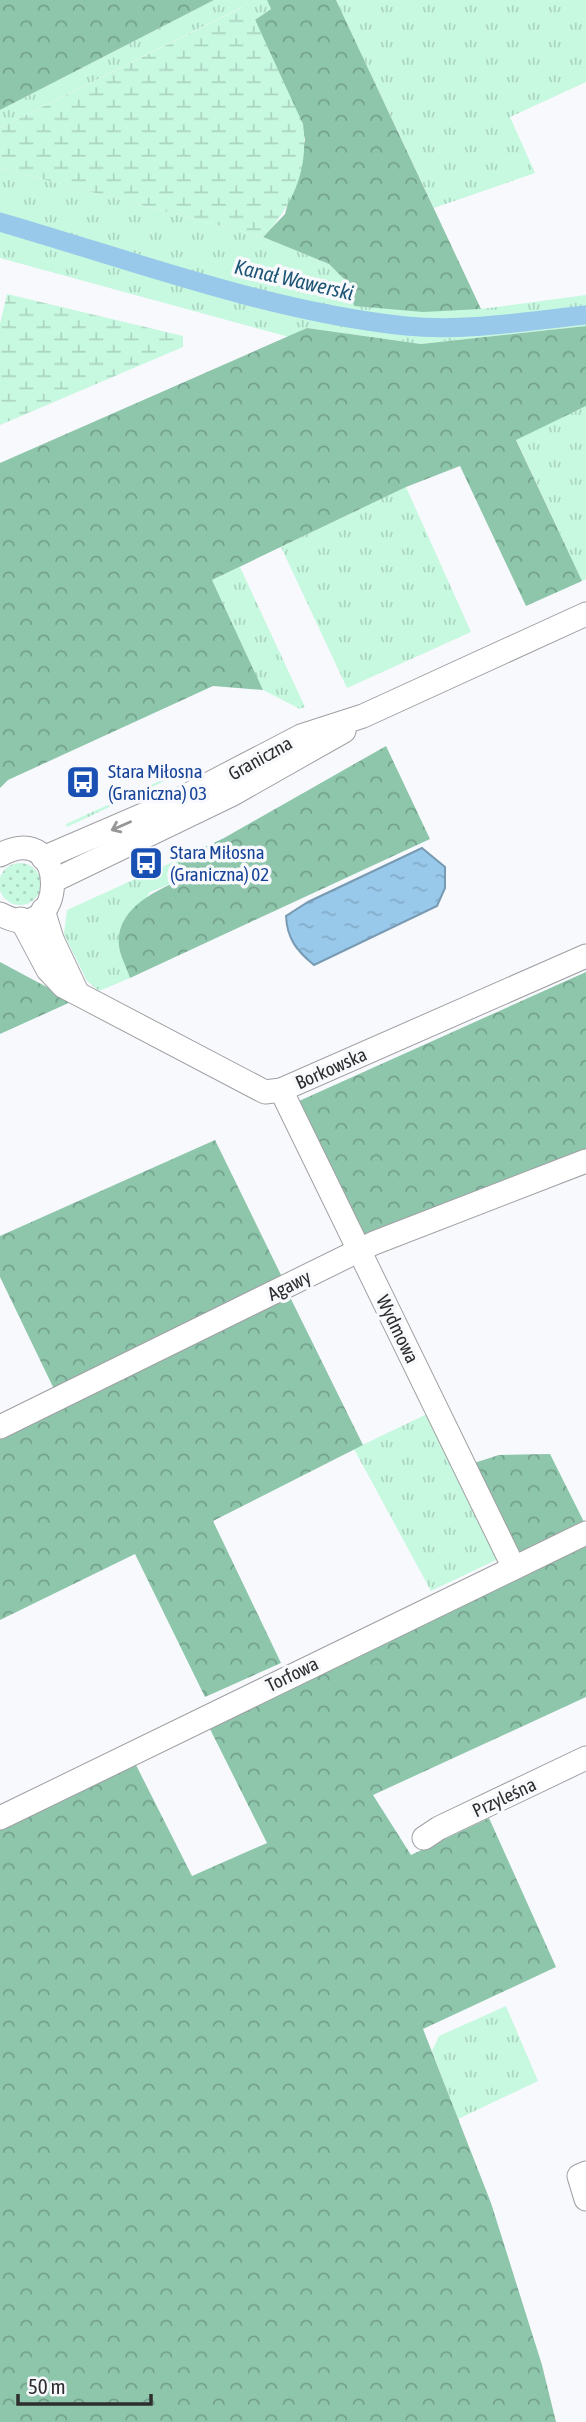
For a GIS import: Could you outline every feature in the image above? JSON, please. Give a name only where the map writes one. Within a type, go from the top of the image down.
[{"type":"street","name":"Graniczna","points":[[43,858],[180,799],[301,736],[363,716],[586,614]]},
{"type":"street","name":"Graniczna","points":[[55,880],[231,795],[336,736],[363,716]]},
{"type":"street","points":[[0,855],[21,849],[43,858],[55,880],[52,896],[43,910],[11,917]]},
{"type":"street","points":[[43,910],[52,939],[80,995]]},
{"type":"street","name":"Borkowska","points":[[11,917],[49,973],[63,986],[265,1092],[281,1090],[586,956]]},
{"type":"street","name":"Wydmowa","points":[[281,1090],[514,1568]]},
{"type":"street","name":"Agawy","points":[[0,1426],[361,1250],[586,1161]]},
{"type":"street","name":"Torfowa","points":[[0,1818],[586,1533]]},
{"type":"street","name":"Przyleśna","points":[[424,1838],[439,1828],[586,1758]]},
{"type":"street","points":[[583,2174],[586,2199]]},
{"type":"green space","points":[[0,0],[214,0],[0,110]]},
{"type":"green space","points":[[214,0],[267,0],[271,9],[255,20],[242,7],[0,128],[0,110]]},
{"type":"green space","points":[[267,0],[336,0],[481,309],[423,312],[354,306],[350,285],[329,264],[263,237],[285,214],[305,140],[302,124],[255,20],[271,9]]},
{"type":"green space","points":[[336,0],[586,0],[586,82],[510,117],[535,173],[434,208]]},
{"type":"green space","points":[[243,7],[255,20],[303,124],[304,157],[301,172],[283,212],[263,237],[0,168],[0,128]]},
{"type":"green space","points":[[0,168],[263,237],[329,264],[350,285],[481,309],[586,295],[586,326],[421,344],[307,328],[289,337],[0,258]]},
{"type":"green space","points":[[7,294],[183,336],[183,347],[0,425],[0,324]]},
{"type":"green space","points":[[586,326],[586,406],[516,440],[582,581],[526,606],[460,466],[406,487],[212,580],[263,690],[213,686],[8,780],[0,788],[0,463],[307,328],[421,344]]},
{"type":"green space","points":[[586,406],[586,579],[582,581],[516,439]]},
{"type":"green space","points":[[406,487],[471,632],[347,688],[281,547]]},
{"type":"green space","points":[[240,567],[305,707],[300,709],[263,690],[212,580]]},
{"type":"green space","points":[[386,746],[430,839],[130,978],[119,946],[124,921],[140,902],[185,878],[177,860],[224,838]]},
{"type":"green space","points":[[184,772],[67,827],[66,824]]},
{"type":"green space","points":[[177,860],[185,878],[150,892],[119,944],[130,978],[99,991],[87,981],[64,934],[67,910]]},
{"type":"green space","points":[[20,863],[35,869],[41,884],[35,899],[20,905],[5,899],[-1,884],[5,869]]},
{"type":"green space","points":[[0,962],[73,1001],[0,1034]]},
{"type":"green space","points":[[586,972],[586,1153],[365,1235],[299,1101]]},
{"type":"green space","points":[[215,1140],[283,1279],[54,1389],[0,1277],[0,1236]]},
{"type":"green space","points":[[289,1295],[363,1445],[213,1521],[281,1663],[205,1697],[135,1554],[0,1620],[0,1436]]},
{"type":"green space","points":[[427,1414],[498,1559],[431,1591],[354,1449]]},
{"type":"green space","points":[[550,1454],[585,1524],[518,1554],[474,1463],[499,1455]]},
{"type":"green space","points":[[586,1544],[586,1697],[373,1795],[411,1855],[489,1818],[556,1967],[423,2029],[491,2203],[542,2365],[556,2422],[0,2422],[0,1827],[134,1761],[192,1876],[267,1843],[208,1725]]},
{"type":"green space","points":[[506,2006],[538,2081],[458,2119],[432,2051],[439,2036]]},
{"type":"water","points":[[422,848],[445,867],[445,888],[437,906],[314,965],[303,955],[291,938],[286,916],[308,902]]},
{"type":"waterway","name":"Kanał Wawerski","points":[[0,222],[252,297],[355,319],[406,326],[451,328],[586,315]]},
{"type":"place","name":"Stara Miłosna (Graniczna) 03","points":[[83,782]]},
{"type":"place","name":"Stara Miłosna (Graniczna) 02","points":[[146,863]]}]
